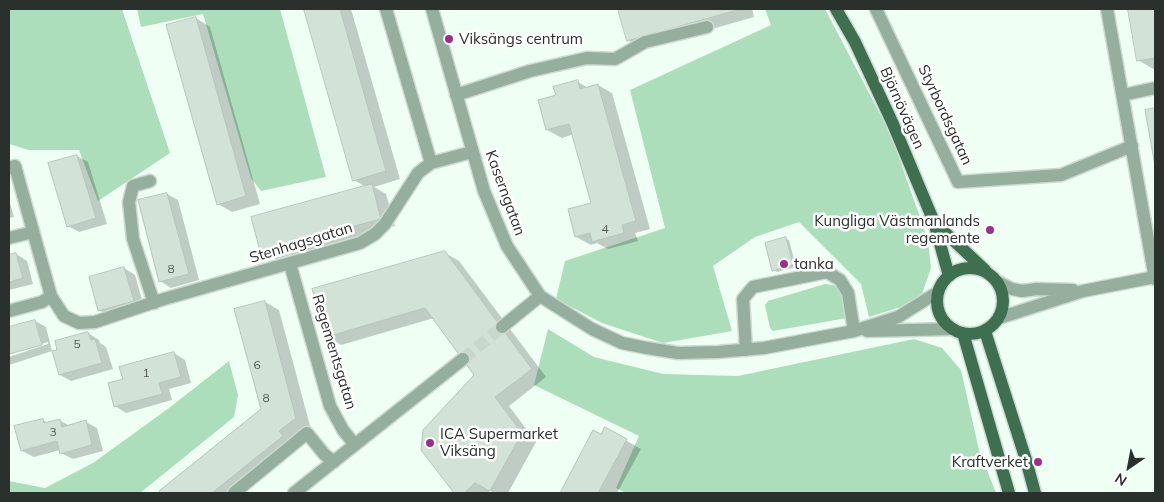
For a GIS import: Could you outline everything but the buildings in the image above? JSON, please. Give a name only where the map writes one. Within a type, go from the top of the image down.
[{"type":"main road","name":"Björnövägen","points":[[836,9],[855,42],[934,222],[948,276]]},
{"type":"main road","name":"Björnövägen","points":[[934,222],[993,277]]},
{"type":"main road","points":[[968,268],[979,269],[993,277],[1002,290],[1004,300],[1003,309],[993,325],[985,331],[970,334],[958,331],[945,322],[939,313],[937,303],[938,292],[948,276],[958,270],[968,268]]},
{"type":"main road","points":[[958,331],[1009,493]]},
{"type":"main road","points":[[985,331],[1035,493]]},
{"type":"street","points":[[386,9],[431,163]]},
{"type":"street","name":"Kaserngatan","points":[[432,9],[484,191],[507,246],[540,296],[592,329],[622,343],[678,353],[746,350],[854,332],[898,317],[938,292]]},
{"type":"street","name":"Styrbordsgatan","points":[[876,9],[958,182],[1060,175],[1132,146]]},
{"type":"street","points":[[999,318],[1083,290],[1155,277],[1107,9]]},
{"type":"street","points":[[456,95],[530,72],[577,60],[587,58],[616,59],[645,42],[708,27]]},
{"type":"street","points":[[1123,95],[1155,88]]},
{"type":"street","name":"Stenhagsgatan","points":[[9,168],[14,166],[51,296],[64,316],[79,322],[95,322],[159,301],[360,243],[375,234],[395,211],[418,173],[431,163],[472,152]]},
{"type":"street","points":[[150,181],[133,186],[129,202],[133,238],[159,301]]},
{"type":"street","points":[[9,238],[34,232]]},
{"type":"street","name":"Regementsgatan","points":[[290,264],[330,406],[343,430],[355,445]]},
{"type":"street","points":[[746,350],[743,299],[754,288],[827,272],[840,280],[848,293],[854,332]]},
{"type":"street","points":[[993,277],[1012,289],[1022,291],[1037,289],[1083,290]]},
{"type":"street","points":[[9,311],[42,302],[51,296]]},
{"type":"street","points":[[502,327],[540,296]]},
{"type":"street","name":"Kaserngatan","points":[[854,332],[958,331]]},
{"type":"street","points":[[294,493],[463,359]]},
{"type":"street","points":[[234,493],[307,433],[324,454],[334,462]]},
{"type":"green space","points":[[9,9],[122,9],[170,153],[98,201],[79,150],[29,150],[9,144]]},
{"type":"green space","points":[[137,9],[280,9],[326,177],[261,191],[251,178],[203,14],[141,27]]},
{"type":"green space","points":[[765,9],[825,9],[891,135],[928,240],[931,268],[922,294],[907,305],[869,317],[861,284],[799,222],[755,237],[713,266],[732,331],[663,343],[602,323],[556,299],[565,261],[665,228],[630,90],[771,25]]},
{"type":"green space","points":[[825,284],[839,286],[844,293],[847,318],[773,331],[770,328],[765,305],[768,301]]},
{"type":"green space","points":[[548,329],[594,357],[663,374],[738,376],[914,339],[942,348],[961,370],[979,450],[996,493],[626,493],[616,488],[639,436],[534,385]]},
{"type":"green space","points":[[229,361],[238,395],[234,417],[140,493],[9,493],[9,481],[45,488],[93,463],[169,408]]},
{"type":"tunnel","points":[[463,359],[502,327]]},
{"type":"place","name":"Viksängs centrum","points":[[449,39]]},
{"type":"place","name":"Kungliga Västmanlands regemente","points":[[990,230]]},
{"type":"place","name":"tanka","points":[[784,264]]},
{"type":"place","name":"ICA Supermarket Viksäng","points":[[430,443]]},
{"type":"place","name":"Kraftverket","points":[[1038,462]]}]
